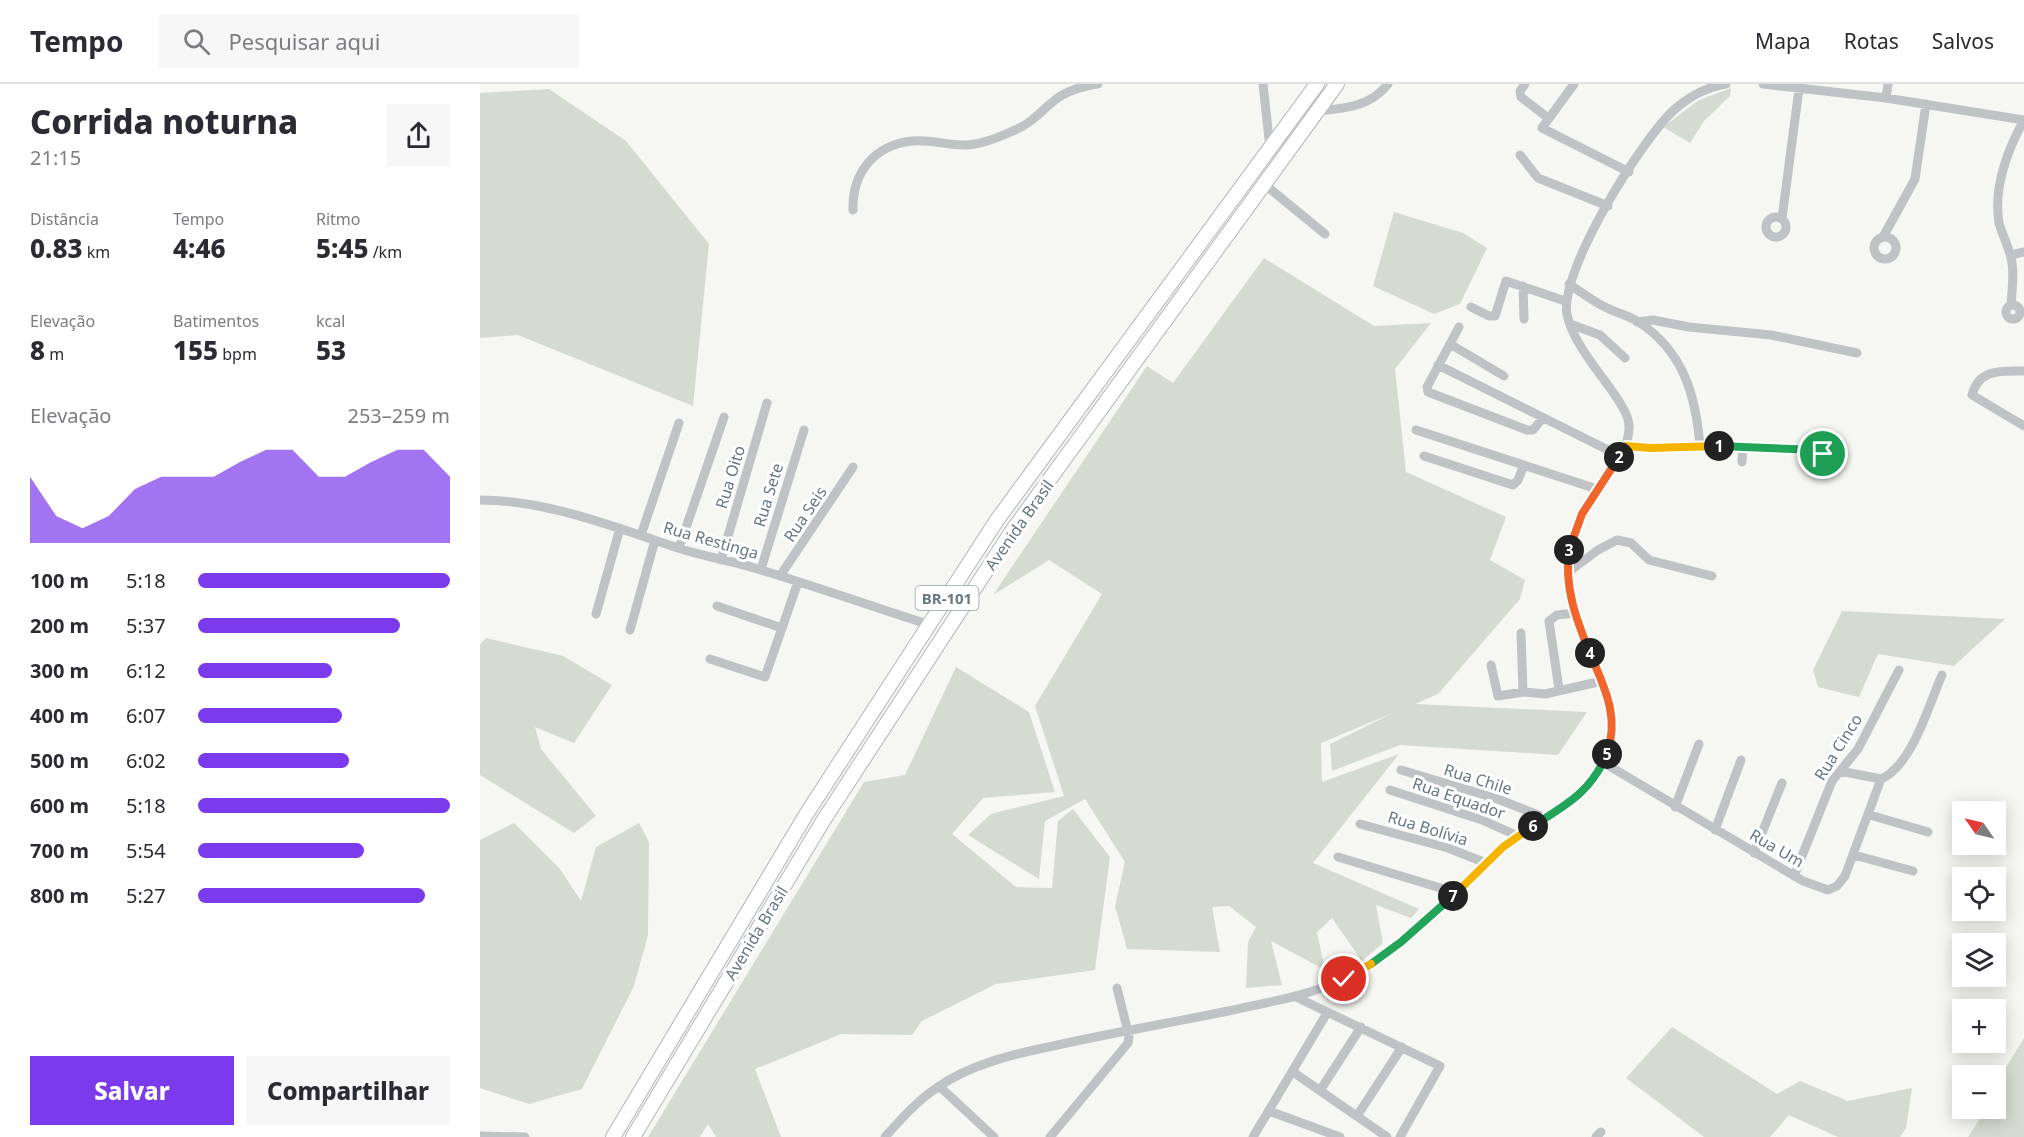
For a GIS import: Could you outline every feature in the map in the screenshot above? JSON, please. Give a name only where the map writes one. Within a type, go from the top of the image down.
[{"type":"highway","name":"Avenida Brasil","points":[[613,1137],[801,823],[997,520],[1317,84]]},
{"type":"highway","name":"Avenida Brasil","points":[[633,1137],[823,821],[1012,531],[1337,84]]},
{"type":"street","points":[[853,210],[854,185],[860,172],[879,154],[895,145],[912,141],[968,145],[983,142],[1029,124],[1062,95],[1094,84]]},
{"type":"street","points":[[1263,84],[1270,148]]},
{"type":"street","points":[[1318,111],[1346,108],[1368,102],[1388,84]]},
{"type":"street","points":[[1525,84],[1520,91],[1521,97],[1548,118]]},
{"type":"street","points":[[1574,84],[1548,118],[1543,129],[1629,171]]},
{"type":"street","points":[[885,1137],[939,1086],[966,1071],[1018,1053],[1296,997],[1344,979],[1380,958],[1518,836],[1579,796],[1604,763],[1611,742],[1613,719],[1611,704],[1574,613],[1566,573],[1574,531],[1597,489],[1626,446],[1629,432],[1628,418],[1578,344],[1570,324],[1565,300],[1580,256],[1653,134],[1676,108],[1701,91],[1726,84]]},
{"type":"street","points":[[1763,84],[1886,98],[2024,120],[2008,154],[2000,180],[1999,222],[2011,255],[2012,305]]},
{"type":"street","points":[[1827,84],[1846,93]]},
{"type":"street","points":[[1886,98],[1888,84]]},
{"type":"street","points":[[1782,218],[1799,89]]},
{"type":"street","points":[[1883,237],[1915,179],[1926,105]]},
{"type":"street","points":[[1520,155],[1538,178],[1608,206]]},
{"type":"street","points":[[1264,184],[1325,234]]},
{"type":"street","points":[[2011,255],[2024,252]]},
{"type":"street","points":[[1472,308],[1489,316],[1495,316],[1504,284],[1507,281],[1565,300]]},
{"type":"street","points":[[1569,284],[1603,306],[1637,322],[1667,345],[1686,376],[1698,423],[1700,447]]},
{"type":"street","points":[[1523,286],[1524,319]]},
{"type":"street","points":[[1637,322],[1653,320],[1689,327],[1771,334],[1857,353]]},
{"type":"street","points":[[1570,324],[1600,335],[1625,358]]},
{"type":"street","points":[[1459,327],[1427,387],[1428,392],[1527,430],[1533,430],[1542,419]]},
{"type":"street","points":[[1450,344],[1504,376]]},
{"type":"street","points":[[1438,365],[1620,456]]},
{"type":"street","points":[[2024,371],[1991,372],[1977,383],[1972,394],[2024,426]]},
{"type":"street","name":"Rua Oito","points":[[721,560],[767,403]]},
{"type":"street","points":[[679,549],[724,417]]},
{"type":"street","points":[[641,535],[679,423]]},
{"type":"street","name":"Rua Sete","points":[[761,569],[804,430]]},
{"type":"street","points":[[1416,430],[1597,489]]},
{"type":"street","points":[[1626,446],[1743,446],[1818,450],[1823,454],[1822,467]]},
{"type":"street","points":[[1742,462],[1743,446]]},
{"type":"street","points":[[1424,456],[1512,484],[1518,480],[1524,465]]},
{"type":"street","name":"Rua Seis","points":[[780,576],[853,467]]},
{"type":"street","name":"Rua Restinga","points":[[480,500],[504,500],[538,506],[620,528],[679,549],[761,569],[930,625]]},
{"type":"street","points":[[596,614],[620,528]]},
{"type":"street","points":[[630,630],[655,540]]},
{"type":"street","points":[[1566,573],[1598,550],[1617,540],[1631,543],[1649,560],[1712,576]]},
{"type":"street","points":[[710,659],[763,678],[768,673],[798,582]]},
{"type":"street","points":[[717,606],[782,628]]},
{"type":"street","points":[[1559,689],[1549,621],[1557,615],[1574,613]]},
{"type":"street","points":[[1521,633],[1523,692]]},
{"type":"street","points":[[1491,665],[1498,696],[1523,692],[1545,694],[1602,681]]},
{"type":"street","name":"Rua Cinco","points":[[1794,876],[1829,788],[1858,749],[1899,670]]},
{"type":"street","points":[[1840,771],[1881,779],[1895,771],[1903,761],[1942,675]]},
{"type":"street","points":[[1675,807],[1699,744]]},
{"type":"street","points":[[1715,830],[1741,760]]},
{"type":"street","name":"Rua Um","points":[[1604,763],[1794,876],[1816,888],[1827,890],[1841,882],[1870,815],[1881,779]]},
{"type":"street","name":"Rua Chile","points":[[1401,770],[1495,798],[1546,818]]},
{"type":"street","points":[[1754,853],[1782,783]]},
{"type":"street","name":"Rua Equador","points":[[1390,790],[1482,820],[1518,836]]},
{"type":"street","points":[[1870,815],[1928,832]]},
{"type":"street","name":"Rua Bolívia","points":[[1360,824],[1448,848],[1486,863]]},
{"type":"street","points":[[1854,855],[1913,871]]},
{"type":"street","points":[[1338,857],[1456,893]]},
{"type":"street","points":[[1050,1137],[1124,1052],[1130,1039],[1117,988]]},
{"type":"street","points":[[1296,997],[1435,1061],[1442,1068],[1400,1137]]},
{"type":"street","points":[[1253,1137],[1328,1013]]},
{"type":"street","points":[[1321,1089],[1361,1027]]},
{"type":"street","points":[[1357,1116],[1402,1047]]},
{"type":"street","points":[[1293,1072],[1321,1089],[1387,1137]]},
{"type":"street","points":[[939,1086],[994,1137]]},
{"type":"street","points":[[1269,1111],[1340,1137]]},
{"type":"street","points":[[480,1136],[525,1137]]},
{"type":"shaded area","points":[[1731,88],[1730,96],[1704,121],[1690,143],[1663,127],[1699,100]]},
{"type":"shaded area","points":[[549,89],[626,141],[709,244],[693,406],[518,335],[480,338],[480,93]]},
{"type":"shaded area","points":[[1394,212],[1463,233],[1487,248],[1460,304],[1434,314],[1373,286]]},
{"type":"shaded area","points":[[1264,258],[1374,326],[1431,323],[1395,369],[1406,472],[1506,517],[1490,560],[1525,580],[1520,599],[1438,694],[1415,704],[1587,712],[1558,755],[1400,745],[1332,771],[1330,744],[1393,713],[1321,743],[1322,782],[1399,754],[1313,863],[1419,909],[1411,918],[1376,905],[1383,943],[1362,961],[1332,918],[1317,932],[1325,970],[1271,941],[1282,985],[1246,988],[1248,942],[1256,927],[1229,906],[1212,907],[1220,952],[1127,949],[1115,906],[1125,862],[1085,799],[1045,821],[1039,879],[968,835],[991,814],[1064,796],[1035,706],[1102,594],[1049,560],[993,595],[1147,366],[1173,383]]},
{"type":"shaded area","points":[[1842,611],[2005,619],[1954,666],[1878,654],[1859,697],[1818,687],[1813,670]]},
{"type":"shaded area","points":[[486,638],[563,656],[612,685],[574,743],[535,727],[541,749],[596,816],[574,833],[480,775],[480,644]]},
{"type":"shaded area","points":[[956,667],[1029,712],[1055,792],[983,798],[952,834],[1016,887],[1052,888],[1058,821],[1073,809],[1110,857],[1095,970],[996,984],[922,1021],[912,1035],[841,1034],[755,1069],[781,1137],[716,1137],[708,1124],[700,1137],[648,1137],[864,782],[905,775]]},
{"type":"shaded area","points":[[514,823],[560,869],[581,901],[596,847],[639,823],[649,842],[648,935],[634,986],[582,1089],[529,1104],[480,1088],[480,840]]},
{"type":"shaded area","points":[[1672,1027],[1777,1094],[1800,1081],[1848,1101],[1912,1088],[1906,1128],[1900,1137],[1838,1137],[1789,1115],[1770,1137],[1704,1137],[1626,1078]]},
{"type":"shaded area","points":[[2024,1038],[2024,1137],[1968,1137],[1980,1119],[2006,1119],[2006,1067]]},
{"type":"route","points":[[1344,979],[1360,971],[1401,942],[1437,912],[1503,847],[1566,807],[1590,785],[1604,763],[1613,732],[1611,704],[1574,613],[1566,573],[1568,551],[1582,514],[1626,446],[1663,448],[1743,446],[1818,450],[1823,454]]}]
